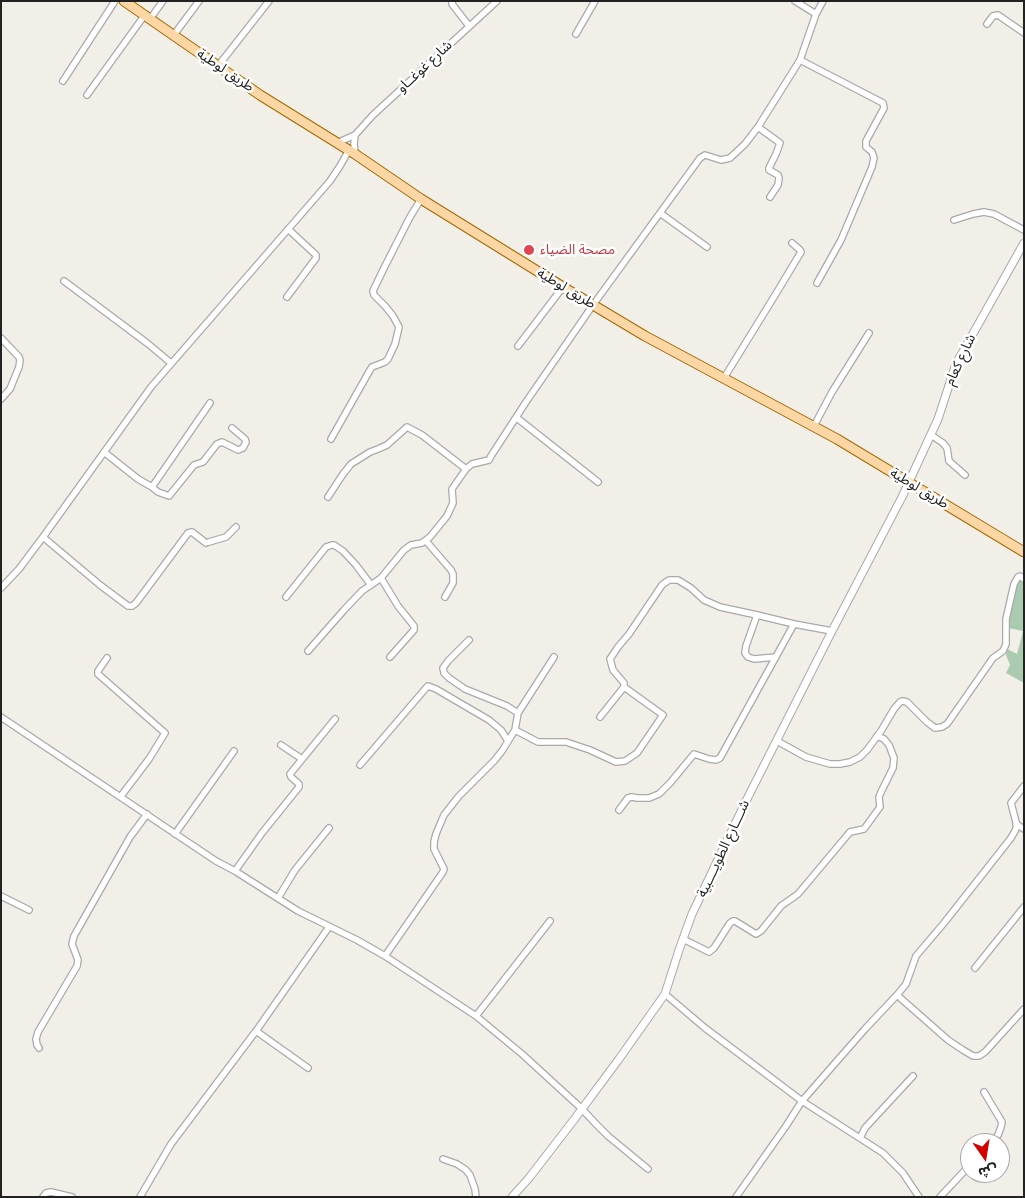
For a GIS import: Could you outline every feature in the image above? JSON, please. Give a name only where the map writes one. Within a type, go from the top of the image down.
[{"type":"main road","name":"طريق لوطية","points":[[124,1],[260,95],[352,152],[421,199],[563,287],[645,336],[814,426],[1024,552]]},
{"type":"street","points":[[63,81],[115,1]]},
{"type":"street","points":[[87,95],[147,18],[163,1]]},
{"type":"street","points":[[173,36],[198,1]]},
{"type":"street","points":[[218,66],[268,1]]},
{"type":"street","points":[[452,1],[452,4],[468,26]]},
{"type":"street","name":"شارع غوغــاو","points":[[355,135],[496,1]]},
{"type":"street","points":[[576,34],[595,1]]},
{"type":"street","points":[[796,1],[816,14]]},
{"type":"street","points":[[308,651],[362,591],[381,578],[404,550],[411,545],[426,541],[447,516],[453,503],[452,489],[472,464],[488,460],[593,305],[702,156],[705,155],[721,160],[730,158],[746,144],[800,60],[816,14],[823,1]]},
{"type":"street","points":[[987,24],[993,16],[998,15],[1024,33]]},
{"type":"street","points":[[800,60],[883,103],[884,108],[866,141],[866,146],[872,152],[874,158],[872,167],[842,240],[817,283]]},
{"type":"street","points":[[758,127],[780,143],[768,168],[777,174],[779,178],[778,185],[770,197]]},
{"type":"street","points":[[337,143],[355,135]]},
{"type":"street","points":[[1,588],[19,569],[43,537],[151,387],[330,181],[352,152],[355,135]]},
{"type":"street","points":[[331,439],[372,367],[388,359],[395,344],[399,327],[386,306],[374,295],[373,291],[421,199]]},
{"type":"street","points":[[954,220],[984,212],[994,214],[1024,230]]},
{"type":"street","points":[[660,213],[707,247]]},
{"type":"street","points":[[287,298],[316,258],[316,255],[288,229]]},
{"type":"street","name":"شارع كعام","points":[[909,482],[931,435],[956,364],[1024,243]]},
{"type":"street","points":[[724,378],[801,252],[792,244]]},
{"type":"street","points":[[64,281],[147,342],[171,363]]},
{"type":"street","points":[[518,346],[563,287]]},
{"type":"street","points":[[814,426],[832,392],[869,332]]},
{"type":"street","points":[[1,338],[20,360],[10,389],[1,400]]},
{"type":"street","points":[[152,487],[210,403]]},
{"type":"street","points":[[517,418],[598,482]]},
{"type":"street","points":[[328,497],[351,464],[370,452],[387,445],[407,427],[422,435],[466,470]]},
{"type":"street","points":[[104,452],[138,479],[168,496],[194,465],[203,462],[216,444],[222,442],[238,450],[243,448],[246,440],[232,428]]},
{"type":"street","points":[[931,435],[943,443],[947,448],[949,461],[965,475]]},
{"type":"street","name":"شــــارع الطويــــبية","points":[[512,1197],[529,1178],[617,1062],[665,994],[692,914],[747,799],[909,482]]},
{"type":"street","points":[[43,537],[100,585],[128,606],[132,606],[188,533],[192,532],[206,542],[209,542],[226,537],[236,527]]},
{"type":"street","points":[[426,541],[452,572],[453,584],[445,597]]},
{"type":"street","points":[[286,597],[326,547],[332,545],[343,551],[371,585]]},
{"type":"street","points":[[777,741],[806,758],[830,764],[840,764],[860,757],[867,750],[896,704],[902,701],[907,702],[927,722],[936,728],[947,724],[993,658],[1004,651],[1006,644],[1006,619],[1014,584],[1018,576],[1024,579]]},
{"type":"street","points":[[381,578],[398,606],[414,626],[414,630],[390,657]]},
{"type":"street","points":[[515,730],[538,742],[566,742],[616,762],[625,761],[637,752],[663,715],[624,687],[623,681],[614,670],[610,659],[662,584],[668,580],[678,580],[712,604],[794,624],[832,631]]},
{"type":"street","points":[[757,614],[745,653],[748,657],[754,659],[776,657]]},
{"type":"street","points":[[619,810],[628,798],[649,798],[659,794],[694,754],[709,759],[716,760],[720,758],[794,624]]},
{"type":"street","points":[[469,640],[448,660],[443,668],[444,673],[465,688],[508,706],[518,713]]},
{"type":"street","points":[[385,956],[443,872],[444,869],[434,850],[436,834],[444,816],[459,796],[494,761],[508,741],[515,730],[518,713],[554,657]]},
{"type":"street","points":[[107,658],[98,674],[165,733],[149,759],[120,796]]},
{"type":"street","points":[[360,765],[428,686],[489,720],[501,730],[508,741]]},
{"type":"street","points":[[600,717],[624,687]]},
{"type":"street","points":[[1,717],[216,861],[298,911],[385,956],[476,1016],[522,1054],[581,1108],[608,1136],[648,1169]]},
{"type":"street","points":[[235,871],[262,833],[299,787],[299,784],[290,774],[335,719]]},
{"type":"street","points":[[683,938],[710,952],[733,921],[756,934],[761,931],[781,906],[798,894],[850,832],[864,830],[880,807],[879,797],[893,768],[894,758],[889,745],[884,739],[877,736]]},
{"type":"street","points":[[281,745],[302,759]]},
{"type":"street","points":[[175,834],[234,751]]},
{"type":"street","points":[[736,1197],[802,1101],[865,1029],[897,996],[906,984],[916,956],[1011,838],[1016,824],[1011,803],[1024,786]]},
{"type":"street","points":[[39,1048],[36,1044],[38,1032],[77,966],[78,960],[72,944],[74,936],[130,837],[147,814]]},
{"type":"street","points":[[1016,824],[1024,830]]},
{"type":"street","points":[[278,898],[295,870],[329,828]]},
{"type":"street","points":[[1,896],[29,910]]},
{"type":"street","points":[[975,968],[1024,907]]},
{"type":"street","points":[[476,1016],[550,921]]},
{"type":"street","points":[[140,1197],[171,1144],[256,1031],[329,927]]},
{"type":"street","points":[[665,994],[706,1028],[802,1101],[883,1152],[903,1173],[919,1197]]},
{"type":"street","points":[[897,996],[948,1040],[973,1056],[979,1056],[985,1052],[1024,1009]]},
{"type":"street","points":[[256,1031],[308,1068]]},
{"type":"street","points":[[860,1138],[865,1128],[913,1076]]},
{"type":"street","points":[[984,1092],[1002,1122],[1002,1128],[999,1133]]},
{"type":"street","points":[[443,1159],[457,1164],[466,1170],[470,1175],[476,1197]]},
{"type":"street","points":[[940,1197],[960,1176]]},
{"type":"street","points":[[43,1197],[46,1193],[51,1192],[72,1197]]},
{"type":"green space","points":[[1019,578],[1024,581],[1024,683],[1006,673],[1010,665],[1006,655],[1007,649],[1017,654],[1023,631],[1008,628],[1010,609]]},
{"type":"place","name":"مصحة الضياء","points":[[529,250]]}]
